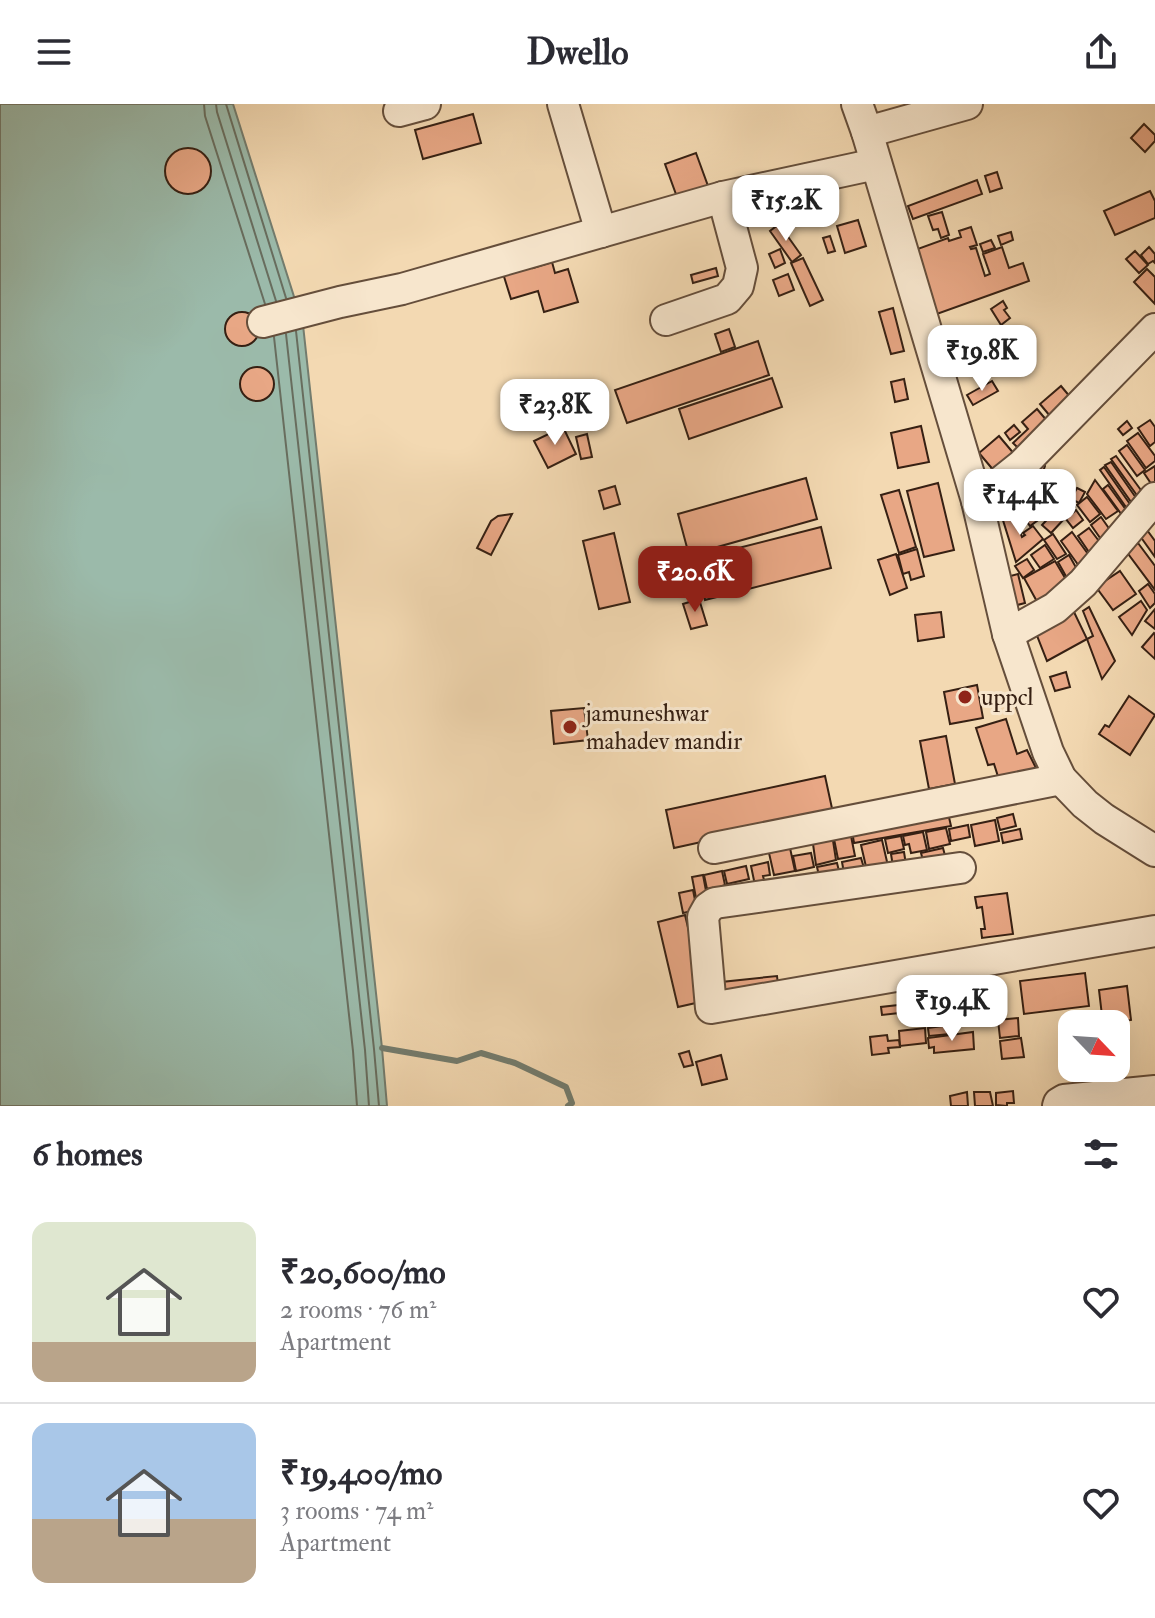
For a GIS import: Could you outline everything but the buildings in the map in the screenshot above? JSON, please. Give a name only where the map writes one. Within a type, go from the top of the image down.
[{"type":"street","points":[[563,104],[601,232]]},
{"type":"street","points":[[967,104],[862,118],[977,501],[1008,634],[1048,752],[1061,779],[1085,804],[1155,851]]},
{"type":"street","points":[[263,322],[402,289],[723,197],[876,164]]},
{"type":"street","points":[[666,320],[727,299],[738,286],[742,268],[723,197]]},
{"type":"street","points":[[977,501],[1022,465],[1153,334]]},
{"type":"street","points":[[1008,634],[1055,608],[1083,583],[1155,498]]},
{"type":"street","points":[[714,848],[1061,779]]},
{"type":"street","points":[[960,868],[715,903],[703,917],[711,1008],[1155,931]]},
{"type":"street","points":[[1058,1106],[1064,1100],[1155,1091]]},
{"type":"water","points":[[0,104],[233,104],[303,325],[387,1106],[0,1106]]},
{"type":"waterway","points":[[382,1048],[457,1061],[481,1053],[515,1063],[566,1087],[572,1103],[568,1106]]},
{"type":"place","name":"uppcl","points":[[965,697]]},
{"type":"place","name":"jamuneshwar mahadev mandir","points":[[570,727]]}]
